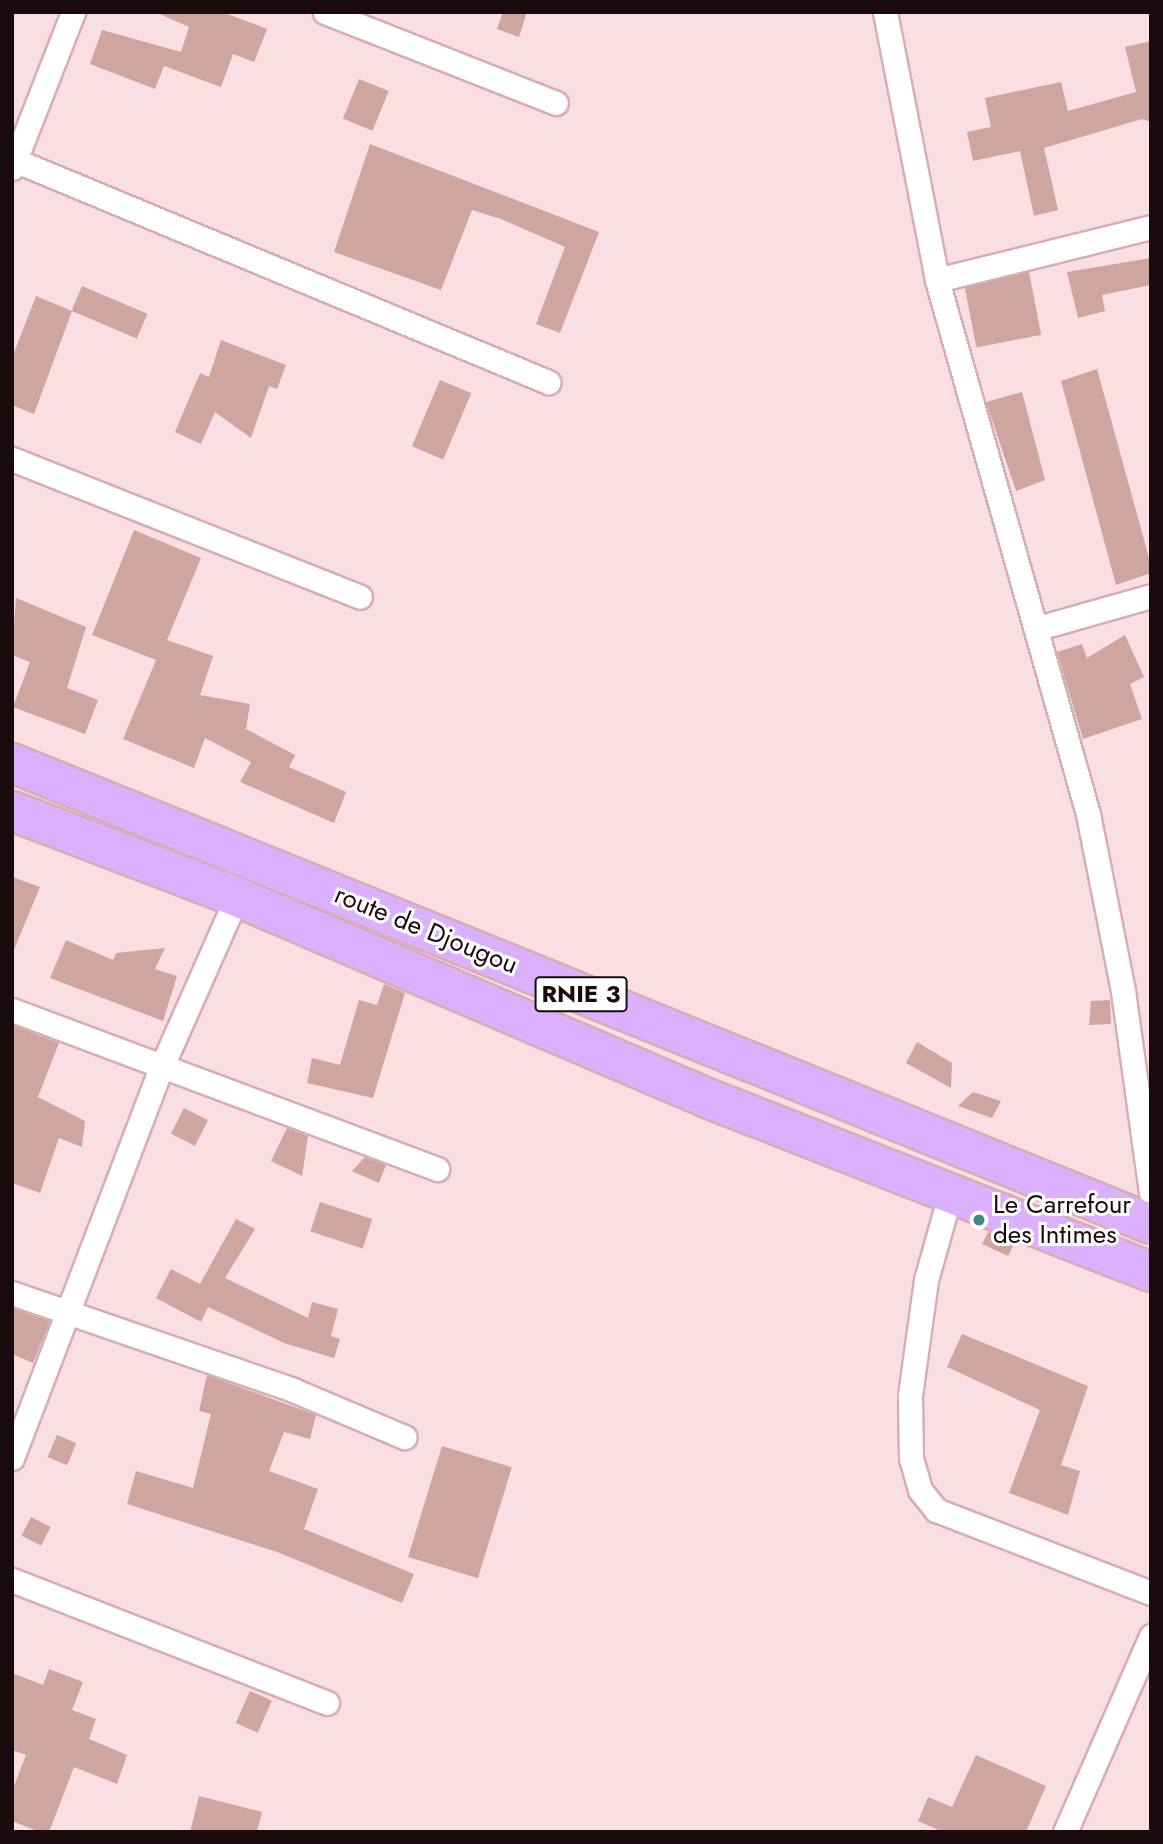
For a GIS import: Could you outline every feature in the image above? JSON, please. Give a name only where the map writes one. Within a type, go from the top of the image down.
[{"type":"highway","name":"route de Djougou","points":[[12,763],[1151,1224]]},
{"type":"highway","name":"route de Djougou","points":[[12,811],[237,897],[950,1195],[1151,1272]]},
{"type":"street","points":[[73,12],[13,163],[548,382]]},
{"type":"street","points":[[325,12],[556,103]]},
{"type":"street","points":[[885,12],[936,280],[1038,628],[1088,814],[1123,991],[1151,1194],[1109,1208]]},
{"type":"street","points":[[936,280],[1151,227]]},
{"type":"street","points":[[12,459],[360,597]]},
{"type":"street","points":[[1038,628],[1151,596]]},
{"type":"street","points":[[12,1458],[69,1315],[162,1066],[237,897]]},
{"type":"street","points":[[12,1010],[437,1169]]},
{"type":"street","points":[[950,1195],[926,1280],[910,1396],[911,1458],[920,1490],[936,1510],[1151,1593]]},
{"type":"street","points":[[12,1293],[69,1315],[293,1390],[404,1437]]},
{"type":"street","points":[[12,1580],[327,1703]]},
{"type":"street","points":[[1065,1832],[1151,1636]]},
{"type":"building","points":[[155,12],[222,12],[267,29],[254,62],[233,54],[221,87],[164,66],[155,89],[90,64],[102,30],[181,52],[189,27]]},
{"type":"building","points":[[503,12],[527,12],[519,37],[497,29]]},
{"type":"building","points":[[1151,41],[1151,122],[1142,119],[1044,148],[1058,210],[1034,216],[1020,151],[973,161],[967,132],[991,127],[985,98],[1061,82],[1068,111],[1136,92],[1125,47]]},
{"type":"building","points":[[359,79],[389,91],[373,131],[343,119]]},
{"type":"building","points":[[370,144],[599,232],[560,333],[536,324],[565,247],[501,219],[472,210],[441,290],[334,252]]},
{"type":"building","points":[[1151,258],[1151,285],[1102,295],[1105,311],[1078,318],[1067,272]]},
{"type":"building","points":[[1029,272],[1041,335],[976,347],[964,285]]},
{"type":"building","points":[[82,286],[147,314],[137,339],[71,311]]},
{"type":"building","points":[[36,296],[72,311],[34,414],[12,405],[12,358]]},
{"type":"building","points":[[221,340],[286,365],[277,389],[269,386],[251,438],[215,412],[201,444],[175,432],[200,373],[209,377]]},
{"type":"building","points":[[1097,369],[1151,565],[1151,573],[1116,585],[1061,381]]},
{"type":"building","points":[[440,380],[471,393],[443,460],[412,446]]},
{"type":"building","points":[[1022,392],[1045,480],[1016,491],[986,402]]},
{"type":"building","points":[[134,530],[201,558],[167,640],[213,656],[200,695],[250,704],[246,729],[295,755],[289,767],[346,792],[334,823],[240,782],[251,762],[205,738],[194,768],[123,739],[156,660],[92,635]]},
{"type":"building","points":[[16,598],[86,627],[67,688],[98,700],[85,734],[13,707],[30,662],[12,655]]},
{"type":"building","points":[[1125,635],[1144,677],[1130,684],[1142,719],[1083,739],[1057,652],[1082,644],[1087,658]]},
{"type":"building","points":[[12,877],[40,887],[13,952],[12,952]]},
{"type":"building","points":[[66,940],[113,960],[116,953],[165,948],[155,969],[177,976],[163,1021],[50,978]]},
{"type":"building","points":[[384,984],[405,993],[373,1098],[307,1083],[312,1058],[340,1065],[359,1000],[377,1005]]},
{"type":"building","points":[[1110,1000],[1111,1024],[1089,1025],[1091,1001]]},
{"type":"building","points":[[12,1025],[59,1043],[38,1097],[85,1121],[82,1147],[59,1138],[40,1193],[12,1183]]},
{"type":"building","points":[[917,1042],[952,1063],[951,1088],[906,1063]]},
{"type":"building","points":[[973,1092],[1001,1101],[992,1118],[958,1106]]},
{"type":"building","points":[[184,1108],[208,1120],[195,1146],[171,1134]]},
{"type":"building","points":[[287,1128],[308,1136],[302,1176],[271,1161]]},
{"type":"building","points":[[365,1157],[386,1165],[379,1183],[352,1171]]},
{"type":"building","points":[[320,1202],[372,1219],[363,1248],[310,1231]]},
{"type":"building","points":[[236,1219],[255,1229],[225,1278],[308,1318],[312,1302],[338,1309],[331,1336],[340,1339],[334,1358],[284,1343],[208,1307],[201,1322],[156,1298],[171,1269],[200,1284]]},
{"type":"building","points":[[988,1232],[1015,1242],[1008,1256],[982,1244]]},
{"type":"building","points":[[12,1308],[50,1321],[33,1363],[12,1354]]},
{"type":"building","points":[[962,1334],[1088,1386],[1061,1465],[1080,1471],[1068,1515],[1009,1493],[1040,1410],[947,1367]]},
{"type":"building","points":[[207,1375],[316,1415],[310,1439],[284,1432],[269,1471],[318,1489],[304,1529],[414,1574],[402,1603],[277,1552],[127,1504],[136,1471],[193,1488],[211,1414],[199,1411]]},
{"type":"building","points":[[57,1435],[76,1443],[67,1465],[48,1457]]},
{"type":"building","points":[[442,1446],[512,1467],[478,1578],[408,1557]]},
{"type":"building","points":[[31,1517],[51,1527],[41,1546],[21,1536]]},
{"type":"building","points":[[49,1669],[83,1682],[72,1710],[96,1719],[89,1739],[127,1755],[117,1784],[74,1767],[49,1832],[40,1832],[12,1821],[12,1791],[26,1755],[12,1750],[12,1673],[43,1685]]},
{"type":"building","points":[[250,1691],[272,1701],[258,1733],[236,1723]]},
{"type":"building","points":[[976,1755],[1046,1786],[1026,1832],[943,1832],[918,1821],[928,1797],[952,1807]]},
{"type":"building","points":[[199,1796],[262,1812],[257,1832],[190,1832]]},
{"type":"place","name":"Le Carrefour des Intimes","points":[[979,1220]]}]
